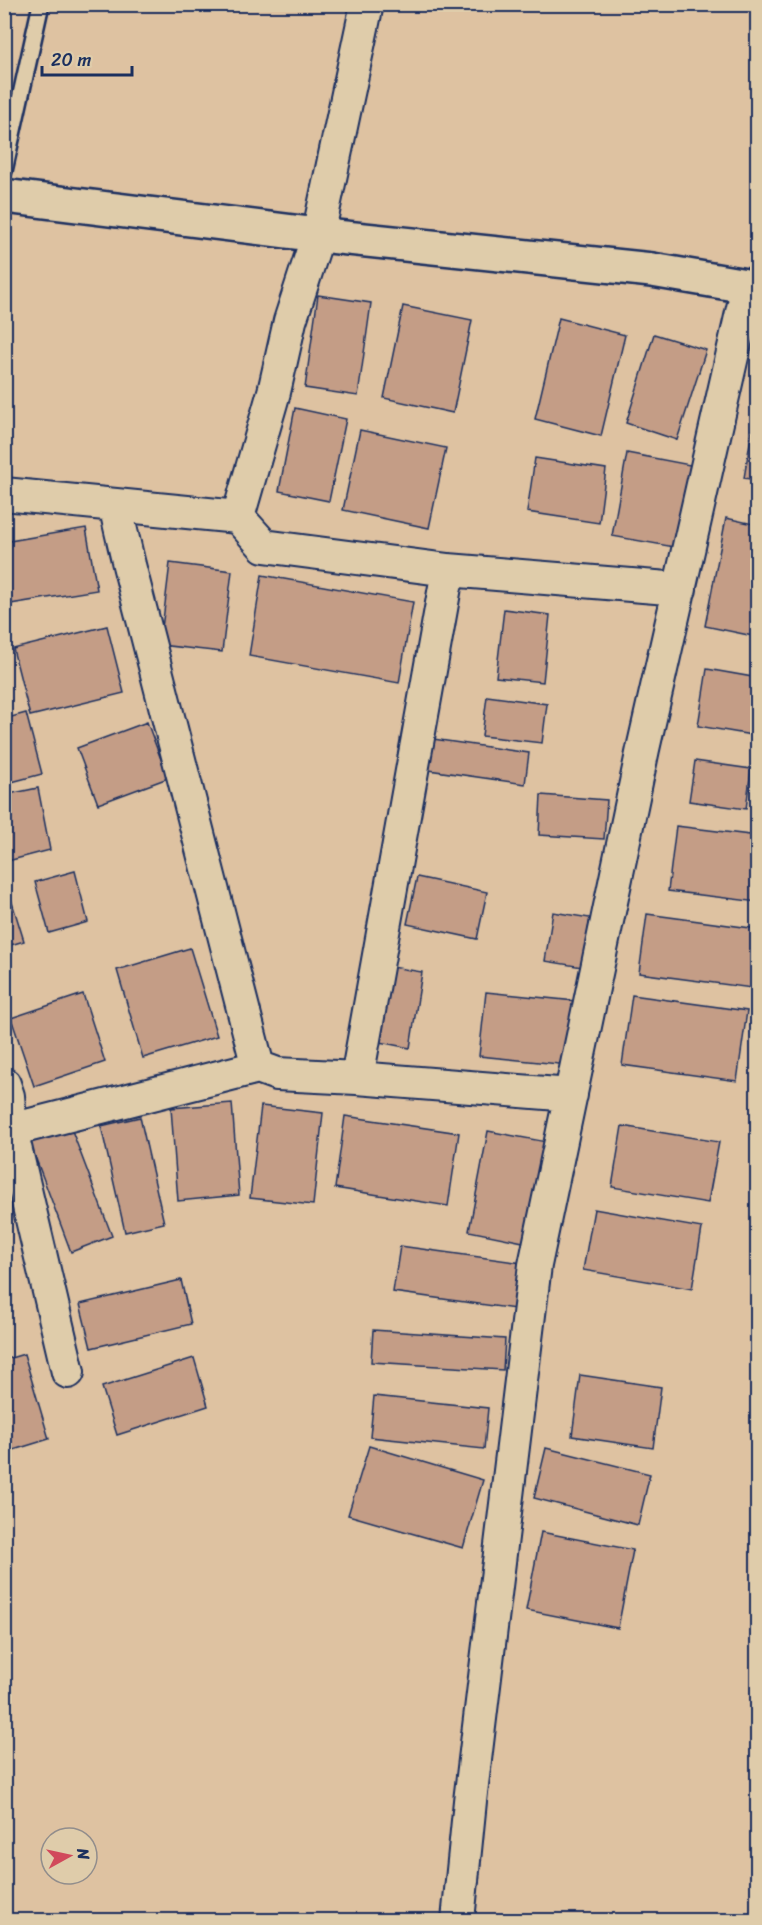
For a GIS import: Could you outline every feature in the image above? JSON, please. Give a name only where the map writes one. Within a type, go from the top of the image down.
[{"type":"street","points":[[237,517],[274,392],[290,321],[318,236],[367,4]]},
{"type":"street","points":[[4,195],[318,236],[652,270],[753,287],[642,749],[535,1265],[471,1789],[458,1920]]},
{"type":"street","points":[[4,495],[237,517],[264,546],[448,570],[680,589]]},
{"type":"street","points":[[115,505],[258,1067]]},
{"type":"street","points":[[357,1078],[448,570]]},
{"type":"street","points":[[11,1130],[258,1067],[277,1074],[571,1095]]},
{"type":"street","points":[[4,1084],[8,1096],[11,1130],[68,1372]]},
{"type":"lane","points":[[4,171],[41,4]]},
{"type":"building","points":[[318,295],[371,303],[358,396],[305,388]]},
{"type":"building","points":[[403,306],[472,320],[453,413],[384,398]]},
{"type":"building","points":[[559,318],[625,335],[601,436],[535,419]]},
{"type":"building","points":[[654,334],[706,350],[677,440],[626,423]]},
{"type":"building","points":[[758,395],[758,480],[744,478]]},
{"type":"building","points":[[295,408],[346,419],[329,501],[279,491]]},
{"type":"building","points":[[360,430],[446,448],[429,528],[343,510]]},
{"type":"building","points":[[627,453],[690,465],[674,547],[612,536]]},
{"type":"building","points":[[535,458],[606,469],[599,523],[527,512]]},
{"type":"building","points":[[726,518],[758,525],[758,637],[705,626]]},
{"type":"building","points":[[86,528],[97,590],[4,605],[4,542]]},
{"type":"building","points":[[170,563],[232,571],[222,652],[160,645]]},
{"type":"building","points":[[262,575],[413,602],[399,683],[249,656]]},
{"type":"building","points":[[504,609],[550,615],[543,682],[496,677]]},
{"type":"building","points":[[107,626],[124,693],[30,716],[13,649]]},
{"type":"building","points":[[707,669],[758,678],[758,736],[698,726]]},
{"type":"building","points":[[487,696],[547,704],[542,743],[482,736]]},
{"type":"building","points":[[26,713],[42,774],[4,784],[4,719]]},
{"type":"building","points":[[147,722],[168,778],[98,804],[77,748]]},
{"type":"building","points":[[433,739],[529,753],[525,784],[429,770]]},
{"type":"building","points":[[695,761],[751,769],[746,809],[689,801]]},
{"type":"building","points":[[38,788],[50,850],[4,862],[4,795]]},
{"type":"building","points":[[541,795],[607,800],[604,839],[539,835]]},
{"type":"building","points":[[676,826],[758,836],[758,902],[668,891]]},
{"type":"building","points":[[75,871],[88,922],[49,933],[35,882]]},
{"type":"building","points":[[417,877],[487,892],[477,939],[407,924]]},
{"type":"building","points":[[6,883],[24,941],[4,947],[4,884]]},
{"type":"building","points":[[553,912],[590,918],[582,967],[545,961]]},
{"type":"building","points":[[647,914],[758,929],[758,947],[752,988],[639,973]]},
{"type":"building","points":[[190,948],[217,1036],[143,1058],[117,970]]},
{"type":"building","points":[[392,967],[422,972],[410,1048],[379,1042]]},
{"type":"building","points":[[486,992],[575,1001],[569,1065],[479,1056]]},
{"type":"building","points":[[83,994],[105,1062],[34,1086],[11,1018]]},
{"type":"building","points":[[632,995],[747,1011],[737,1081],[622,1065]]},
{"type":"building","points":[[232,1103],[239,1195],[178,1201],[171,1108]]},
{"type":"building","points":[[261,1106],[323,1113],[313,1205],[250,1198]]},
{"type":"building","points":[[345,1116],[459,1133],[448,1206],[335,1188]]},
{"type":"building","points":[[140,1117],[164,1223],[125,1232],[101,1126]]},
{"type":"building","points":[[622,1126],[719,1142],[708,1203],[612,1187]]},
{"type":"building","points":[[71,1128],[112,1236],[71,1252],[30,1143]]},
{"type":"building","points":[[488,1131],[547,1142],[528,1243],[469,1231]]},
{"type":"building","points":[[594,1209],[702,1228],[692,1289],[583,1270]]},
{"type":"building","points":[[400,1246],[522,1263],[515,1309],[393,1292]]},
{"type":"building","points":[[181,1280],[191,1324],[91,1348],[80,1304]]},
{"type":"building","points":[[373,1330],[505,1339],[503,1370],[371,1362]]},
{"type":"building","points":[[24,1354],[49,1439],[10,1451],[4,1432],[4,1360]]},
{"type":"building","points":[[194,1358],[208,1406],[117,1435],[102,1387]]},
{"type":"building","points":[[580,1375],[661,1387],[653,1448],[572,1436]]},
{"type":"building","points":[[374,1396],[488,1408],[484,1449],[370,1437]]},
{"type":"building","points":[[369,1446],[483,1480],[463,1548],[348,1515]]},
{"type":"building","points":[[546,1448],[650,1474],[638,1525],[534,1498]]},
{"type":"building","points":[[541,1532],[633,1550],[618,1628],[526,1610]]}]
